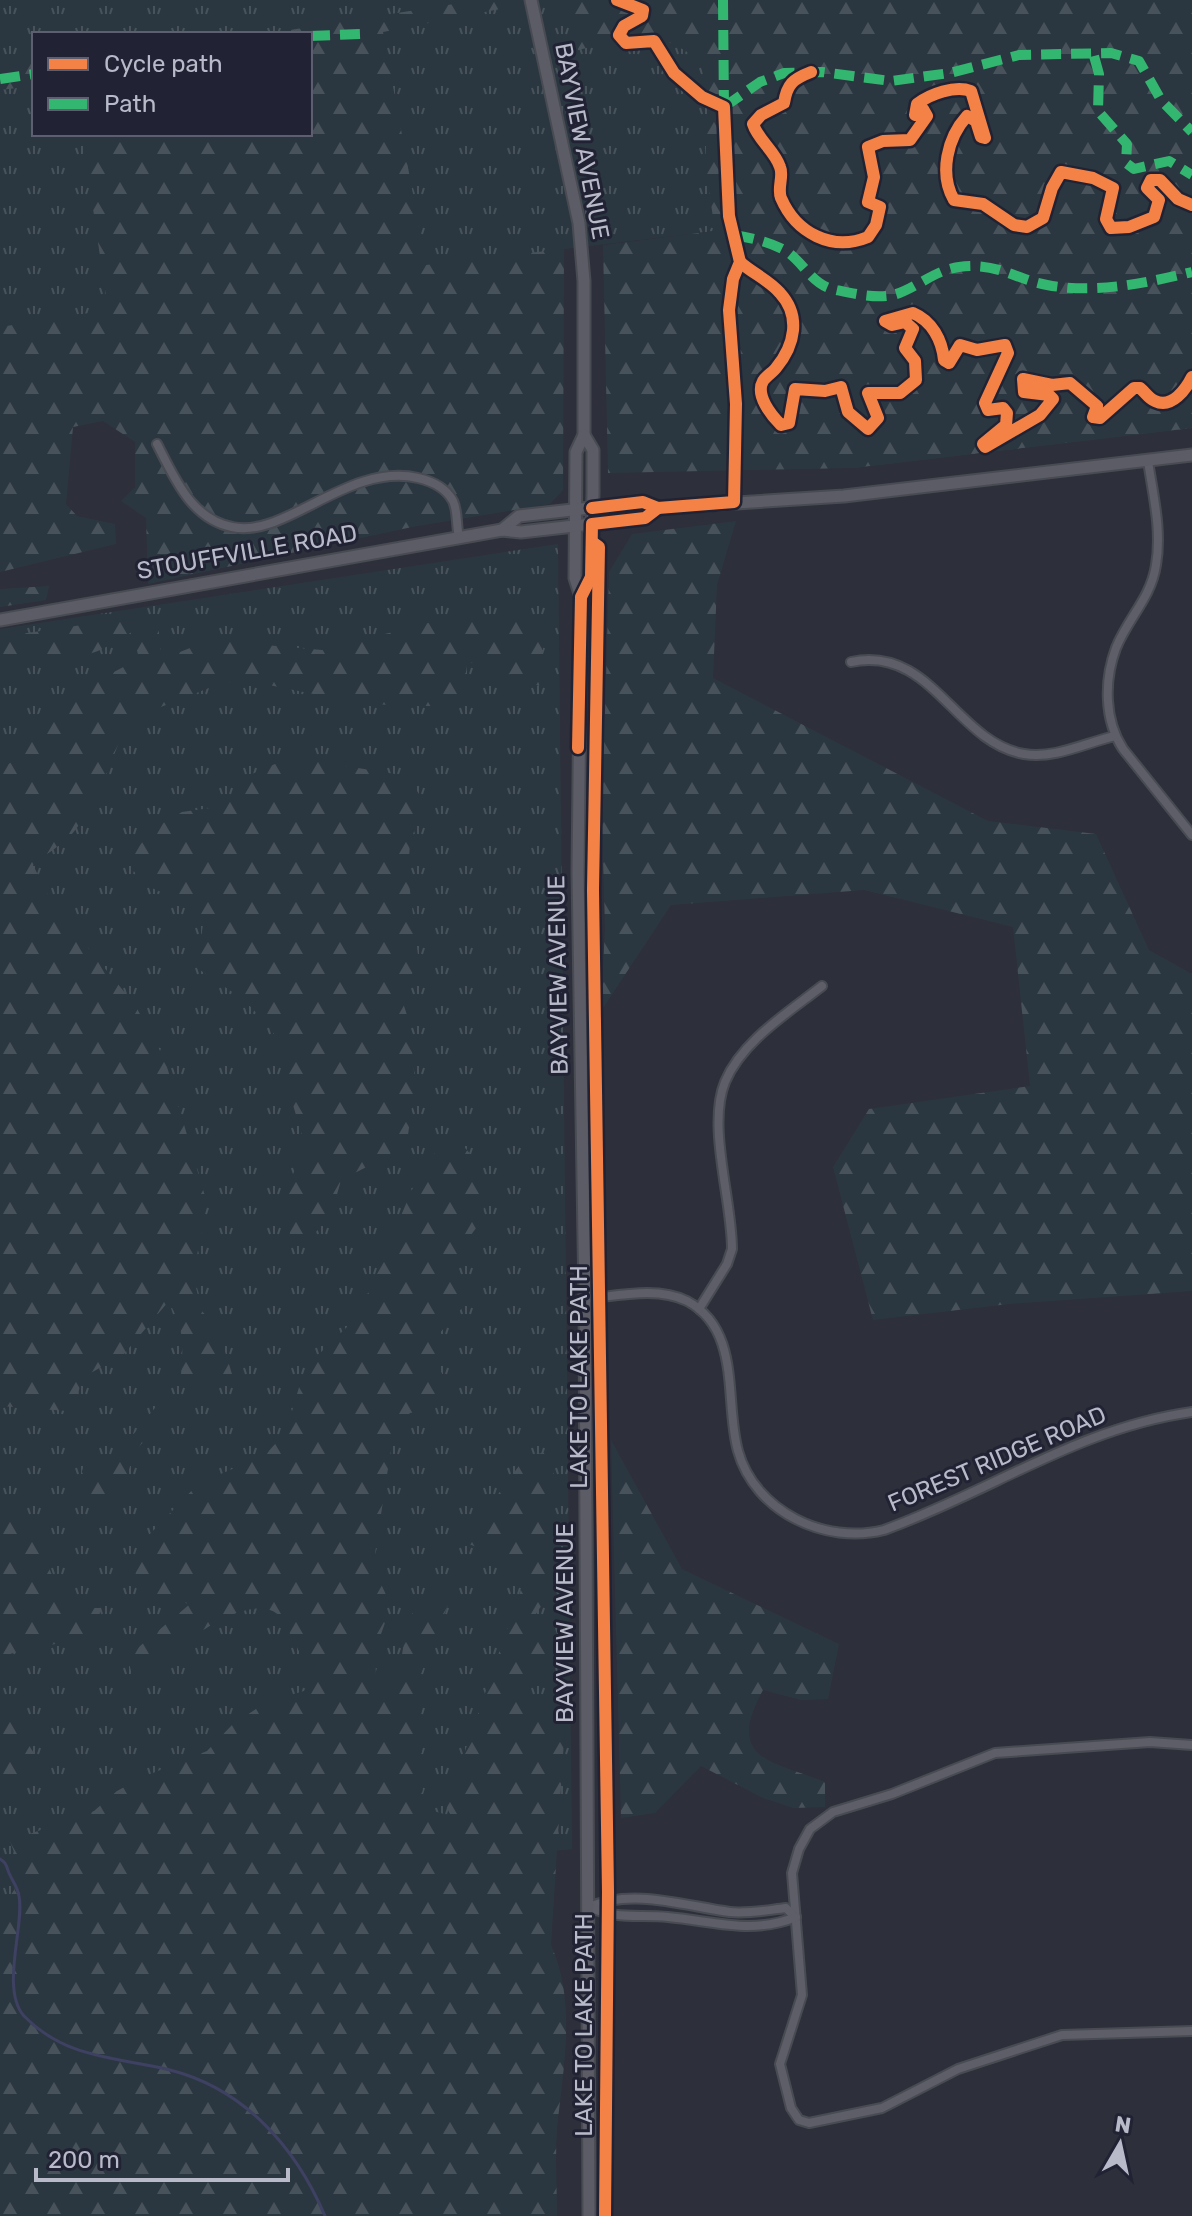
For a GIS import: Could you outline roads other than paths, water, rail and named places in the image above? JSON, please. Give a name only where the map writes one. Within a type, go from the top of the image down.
[{"type":"main road","name":"BAYVIEW AVENUE","points":[[531,0],[579,223],[584,281],[584,435],[576,452],[575,578],[581,597],[578,872],[585,1299],[589,2216]]},
{"type":"main road","name":"BAYVIEW AVENUE","points":[[581,597],[591,577],[592,524],[593,450],[584,435]]},
{"type":"main road","name":"STOUFFVILLE ROAD","points":[[502,530],[519,516],[643,502],[658,508],[844,496],[1192,455]]},
{"type":"main road","name":"STOUFFVILLE ROAD","points":[[0,620],[502,530],[521,532],[645,518],[658,508]]},
{"type":"street","points":[[157,444],[185,495],[205,515],[234,528],[268,523],[369,478],[400,475],[431,481],[452,499],[459,537]]},
{"type":"street","points":[[1148,461],[1158,528],[1156,566],[1141,608],[1116,647],[1107,690],[1115,736],[1192,835]]},
{"type":"street","points":[[851,662],[871,658],[899,665],[920,677],[990,738],[1021,754],[1081,748],[1115,736]]},
{"type":"street","points":[[585,1299],[664,1294],[686,1300],[699,1309],[727,1264],[732,1249],[720,1123],[725,1083],[756,1041],[822,986]]},
{"type":"street","name":"FOREST RIDGE ROAD","points":[[699,1309],[719,1332],[722,1341],[733,1430],[744,1464],[759,1488],[788,1515],[830,1532],[855,1535],[884,1530],[1062,1448],[1116,1429],[1192,1412]]},
{"type":"street","points":[[1192,1745],[1150,1742],[995,1753],[892,1794],[833,1812],[810,1829],[799,1849],[792,1873],[802,1995],[780,2064],[791,2108],[799,2120],[809,2123],[882,2108],[958,2069],[1062,2035],[1192,2031]]},
{"type":"street","points":[[589,1907],[607,1900],[670,1901],[734,1913],[786,1908],[796,1917]]},
{"type":"street","points":[[589,1907],[607,1916],[668,1917],[734,1928],[796,1917]]},
{"type":"waterway","points":[[0,1859],[6,1865],[19,1896],[13,1974],[17,2004],[24,2016],[40,2030],[74,2049],[170,2070],[222,2091],[265,2125],[283,2145],[299,2167],[325,2216]]}]
